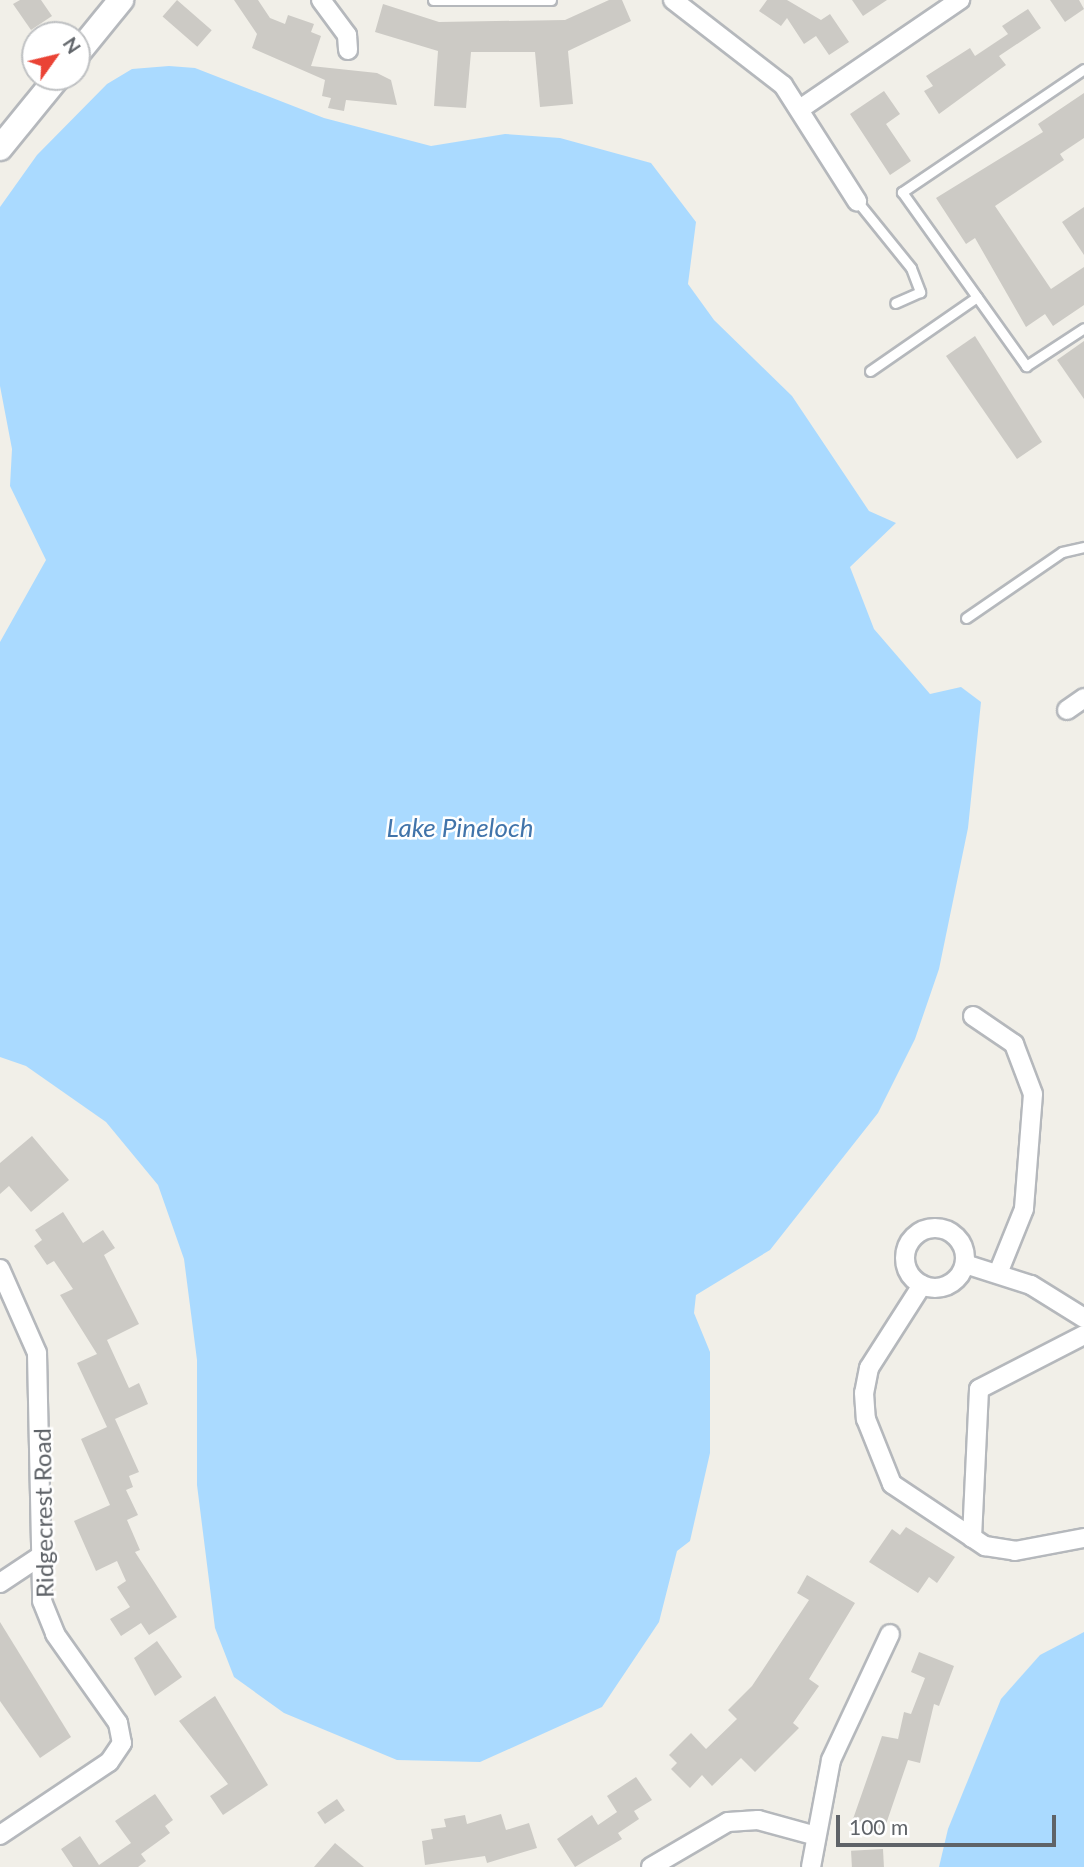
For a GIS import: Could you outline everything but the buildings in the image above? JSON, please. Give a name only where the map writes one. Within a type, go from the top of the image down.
[{"type":"street","points":[[91,37],[121,0]]},
{"type":"street","points":[[321,0],[347,34],[348,50]]},
{"type":"street","points":[[673,0],[752,58],[800,109],[858,201]]},
{"type":"street","points":[[800,109],[960,0]]},
{"type":"street","points":[[0,148],[47,91]]},
{"type":"street","points":[[1067,710],[1084,698]]},
{"type":"street","points":[[974,1016],[1014,1044],[1033,1094],[1024,1209],[999,1271]]},
{"type":"street","points":[[922,1285],[907,1268],[905,1255],[922,1231],[952,1233],[965,1264]]},
{"type":"street","points":[[965,1264],[999,1271],[1084,1318]]},
{"type":"street","points":[[922,1285],[953,1283],[965,1264]]},
{"type":"street","name":"Ridgecrest Road","points":[[0,1269],[37,1353],[39,1557],[42,1601],[55,1634],[118,1723],[122,1743],[109,1762],[0,1835]]},
{"type":"street","points":[[922,1285],[869,1368],[866,1419],[892,1484],[972,1538],[1014,1551],[1084,1538]]},
{"type":"street","points":[[972,1538],[973,1400],[979,1389],[1084,1335]]},
{"type":"street","points":[[0,1583],[39,1557]]},
{"type":"street","points":[[811,1867],[831,1760],[890,1634]]},
{"type":"street","points":[[651,1867],[729,1822],[758,1819],[816,1836]]},
{"type":"lane","points":[[433,0],[551,0]]},
{"type":"lane","points":[[1084,69],[902,192],[1026,366],[1084,328]]},
{"type":"lane","points":[[858,201],[911,268],[920,292],[895,303]]},
{"type":"lane","points":[[870,371],[976,297]]},
{"type":"lane","points":[[966,618],[1062,552],[1084,547]]},
{"type":"water","name":"Lake Pineloch","points":[[169,66],[195,68],[324,118],[431,146],[505,134],[560,138],[651,163],[696,222],[688,284],[714,320],[792,396],[869,511],[896,523],[850,567],[874,629],[930,694],[961,687],[981,702],[968,828],[939,969],[915,1039],[878,1113],[770,1250],[696,1295],[694,1313],[710,1352],[710,1453],[690,1541],[677,1551],[659,1622],[602,1707],[480,1762],[397,1760],[284,1713],[234,1677],[215,1628],[197,1485],[197,1360],[184,1259],[158,1185],[106,1122],[26,1066],[0,1057],[0,642],[46,560],[10,486],[12,449],[0,386],[0,207],[37,155],[107,84],[132,69]]},
{"type":"water","points":[[1084,1632],[1084,1867],[939,1867],[948,1829],[1001,1699],[1040,1655]]}]
